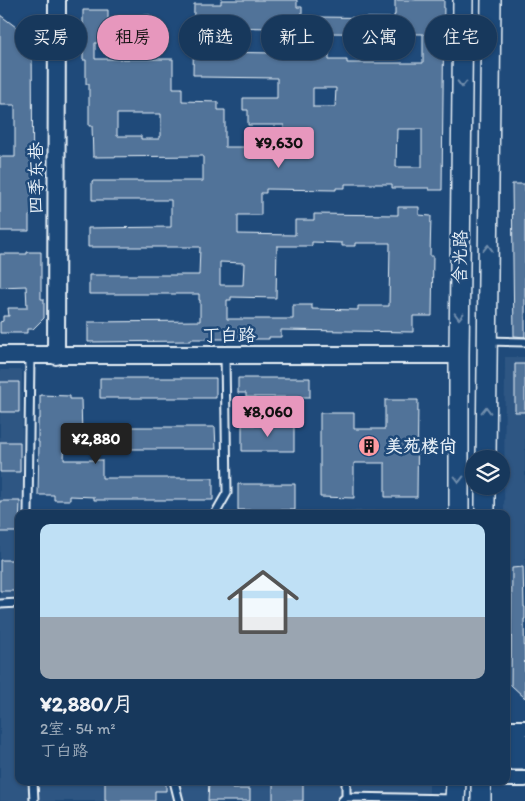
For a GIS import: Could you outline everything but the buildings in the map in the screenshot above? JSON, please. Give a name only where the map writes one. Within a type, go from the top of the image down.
[{"type":"main road","name":"含光路","points":[[459,510],[458,355],[463,0]]},
{"type":"main road","name":"含光路","points":[[486,450],[491,0]]},
{"type":"main road","points":[[485,495],[485,510]]},
{"type":"main road","points":[[510,744],[525,744]]},
{"type":"main road","points":[[510,760],[525,760]]},
{"type":"main road","points":[[481,785],[481,801]]},
{"type":"street","name":"四季东巷","points":[[56,356],[57,0]]},
{"type":"street","name":"丁白路","points":[[0,355],[458,355]]},
{"type":"street","points":[[510,728],[525,728]]},
{"type":"street","points":[[510,779],[525,779]]},
{"type":"lane","points":[[487,341],[525,342]]},
{"type":"lane","points":[[28,510],[30,355]]},
{"type":"lane","points":[[217,510],[226,493],[225,356]]},
{"type":"lane","points":[[0,604],[15,603]]},
{"type":"lane","points":[[33,785],[34,801]]},
{"type":"lane","points":[[175,785],[179,801]]},
{"type":"lane","points":[[346,785],[344,799],[455,794]]},
{"type":"shaded area","points":[[505,357],[525,357],[525,695],[521,695],[510,685],[510,510],[504,510],[504,495],[510,495],[510,450],[504,450]]},
{"type":"shaded area","points":[[0,370],[22,370],[22,510],[15,510],[15,785],[429,785],[429,801],[0,801]]},
{"type":"shaded area","points":[[433,509],[433,510],[388,510]]},
{"type":"place","name":"美苑楼尚","points":[[369,446]]}]
